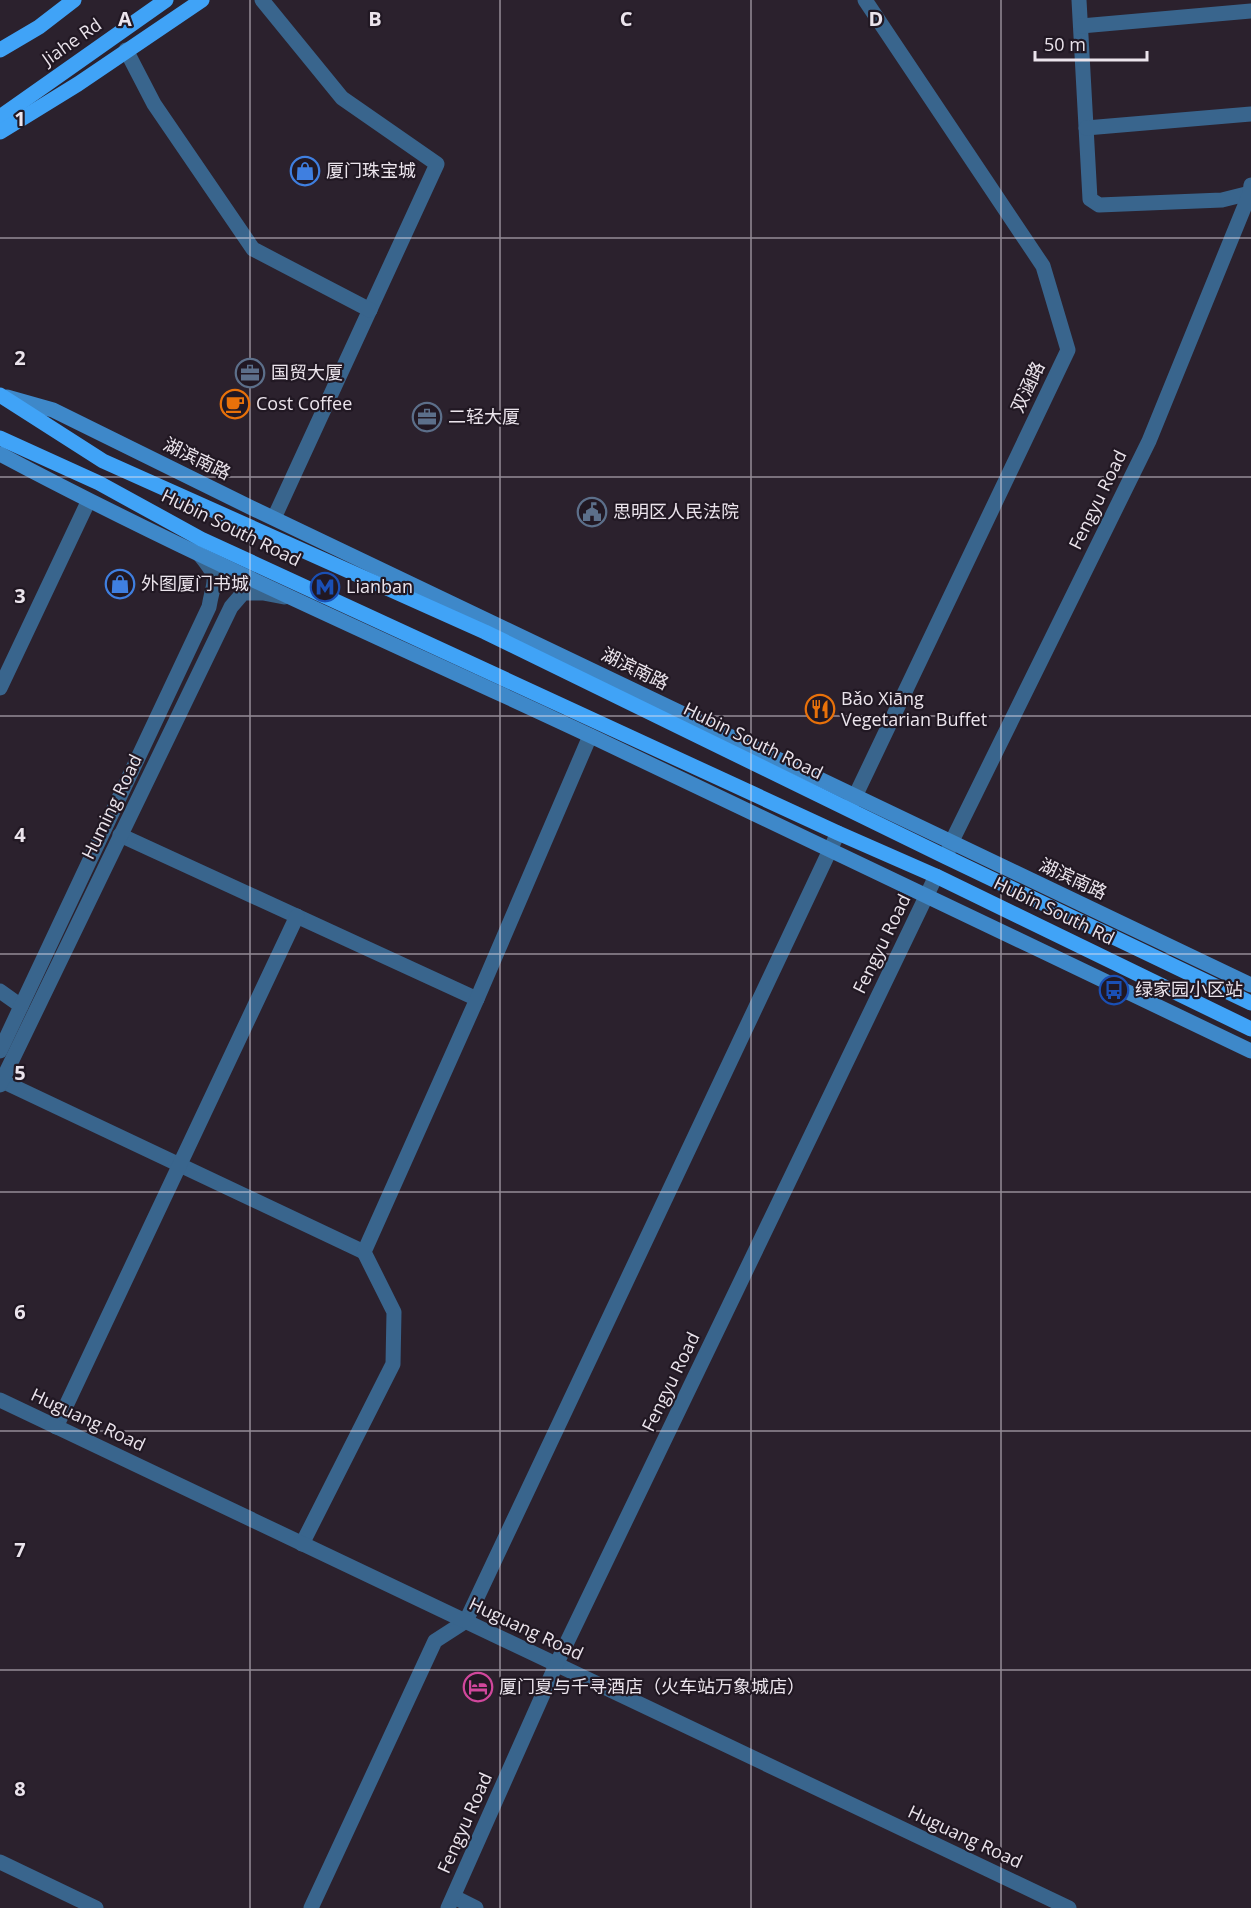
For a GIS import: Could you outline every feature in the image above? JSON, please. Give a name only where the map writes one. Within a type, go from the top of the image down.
[{"type":"main road","points":[[0,56],[74,0]]},
{"type":"main road","name":"Jiahe Rd","points":[[0,117],[166,0]]},
{"type":"main road","points":[[0,132],[78,84],[202,0]]},
{"type":"main road","points":[[0,50],[39,27]]},
{"type":"main road","name":"湖滨南路","points":[[0,395],[103,460],[485,632],[852,803]]},
{"type":"main road","name":"湖滨南路","points":[[0,395],[53,410],[852,803]]},
{"type":"main road","points":[[0,438],[99,483],[201,539],[838,833]]},
{"type":"main road","points":[[0,454],[88,502],[590,736],[1251,1051]]},
{"type":"main road","points":[[852,803],[1251,1004]]},
{"type":"main road","name":"Hubin South Rd","points":[[838,833],[936,876],[1251,1029]]},
{"type":"main road","name":"湖滨南路","points":[[949,850],[1251,985]]},
{"type":"street","points":[[262,0],[342,98],[437,164],[274,518]]},
{"type":"street","name":"双涵路","points":[[852,803],[1068,350],[1043,266],[865,0]]},
{"type":"street","points":[[1079,0],[1090,199],[1099,205],[1222,200],[1251,191]]},
{"type":"street","points":[[1081,26],[1251,11]]},
{"type":"street","points":[[126,50],[154,104],[253,249],[370,310]]},
{"type":"street","points":[[1086,128],[1251,114]]},
{"type":"street","name":"Fengyu Road","points":[[949,850],[1149,441],[1251,191]]},
{"type":"street","points":[[0,688],[88,502]]},
{"type":"street","name":"Huming Road","points":[[0,1051],[209,607],[215,582],[213,571],[200,555]]},
{"type":"street","name":"Huming Road","points":[[1,1083],[231,607],[243,593],[263,593],[291,598]]},
{"type":"street","points":[[364,1252],[477,999],[590,736]]},
{"type":"street","points":[[311,1908],[435,1641],[466,1622],[838,833]]},
{"type":"street","points":[[120,835],[477,999]]},
{"type":"street","name":"Fengyu Road","points":[[451,1902],[556,1665],[936,876]]},
{"type":"street","points":[[56,1427],[297,916]]},
{"type":"street","points":[[0,991],[21,1006]]},
{"type":"street","points":[[1,1083],[364,1252],[394,1312],[393,1364],[302,1544]]},
{"type":"street","name":"Huguang Road","points":[[0,1400],[1069,1908]]},
{"type":"street","points":[[0,1862],[96,1908]]},
{"type":"street","points":[[451,1902],[476,1908]]},
{"type":"place","name":"厦门珠宝城","points":[[305,171]]},
{"type":"place","name":"国贸大厦","points":[[250,373]]},
{"type":"place","name":"Cost Coffee","points":[[235,404]]},
{"type":"place","name":"二轻大厦","points":[[427,417]]},
{"type":"place","name":"思明区人民法院","points":[[592,512]]},
{"type":"place","name":"外图厦门书城","points":[[120,584]]},
{"type":"place","name":"Lianban","points":[[325,587]]},
{"type":"place","name":"Bǎo Xiāng Vegetarian Buffet","points":[[820,709]]},
{"type":"place","name":"绿家园小区站","points":[[1114,990]]},
{"type":"place","name":"厦门夏与千寻酒店（火车站万象城店）","points":[[478,1687]]}]
